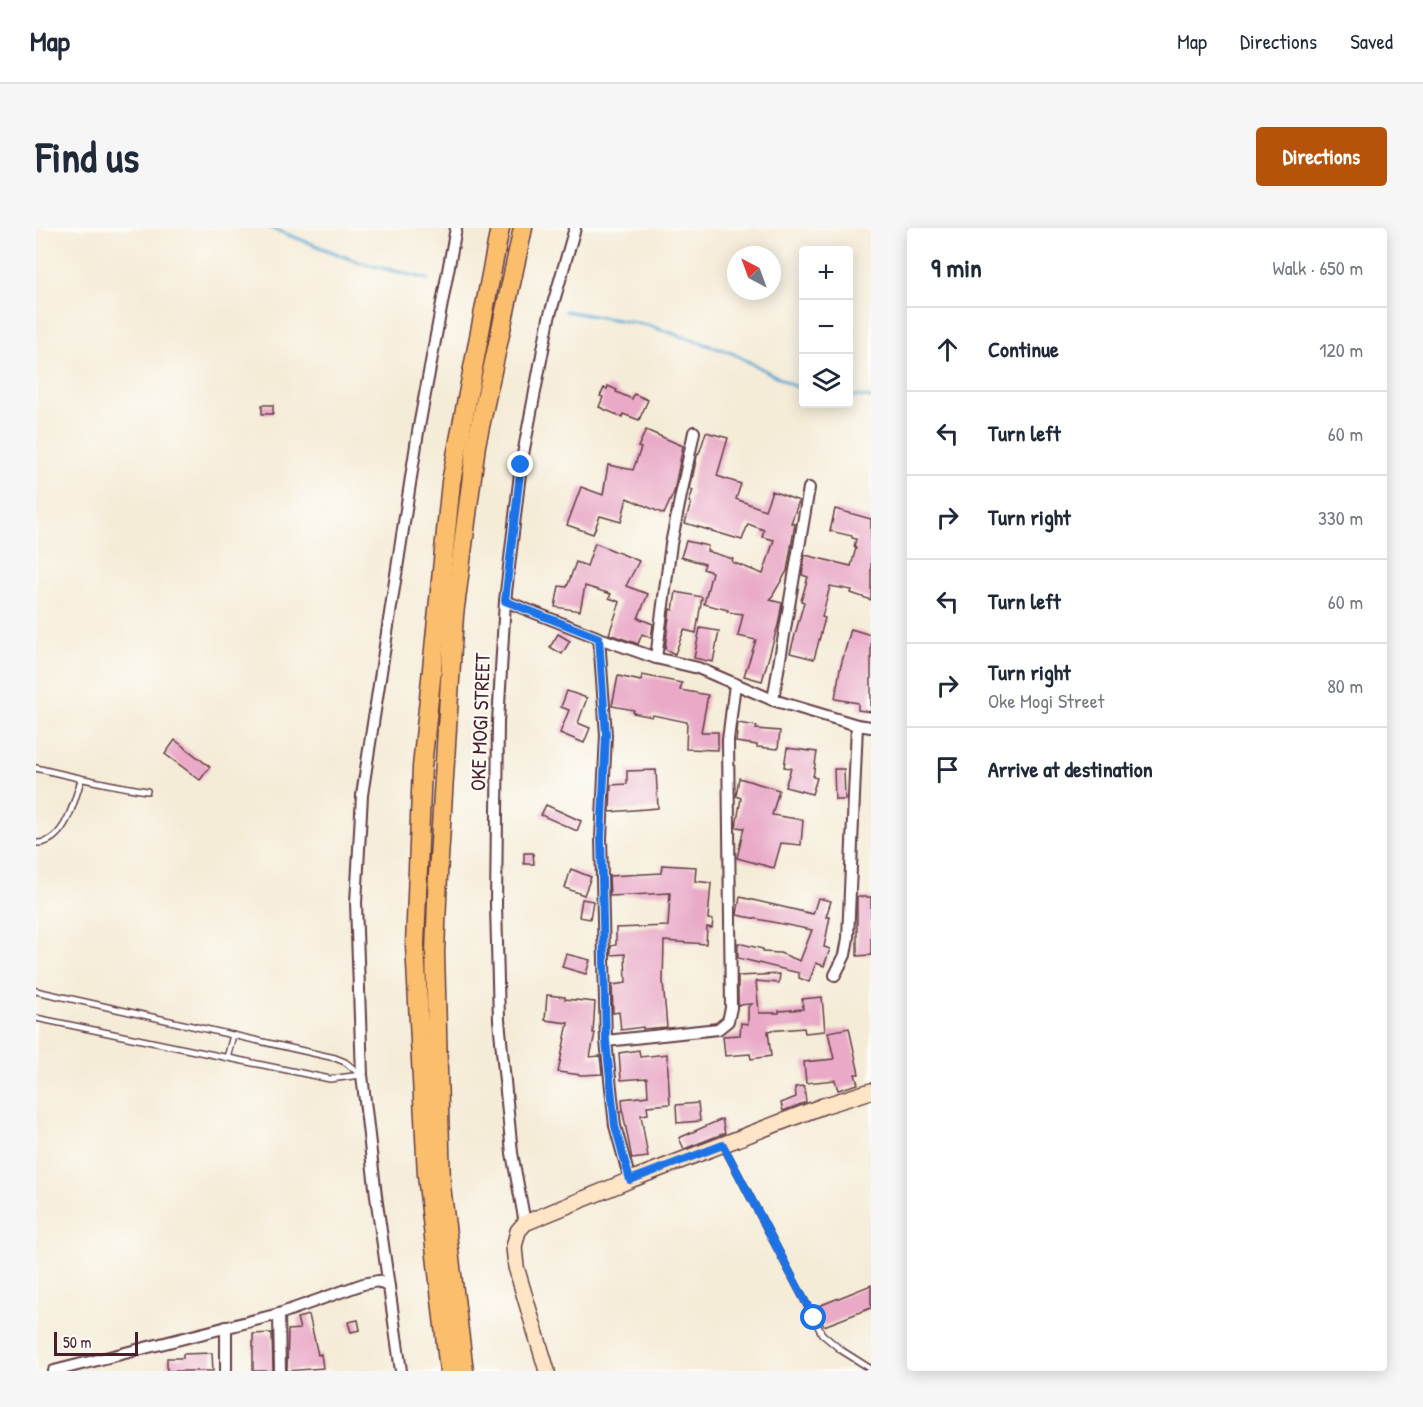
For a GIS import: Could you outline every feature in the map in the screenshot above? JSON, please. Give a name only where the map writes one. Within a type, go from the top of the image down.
[{"type":"highway","points":[[464,1371],[453,1337],[427,1174],[414,945],[422,767],[451,482],[500,228]]},
{"type":"highway","points":[[449,1371],[453,1337],[441,1186],[435,952],[454,615],[476,445],[523,228]]},
{"type":"street","points":[[401,1371],[362,1075],[356,903],[362,795],[418,432],[456,228]]},
{"type":"street","name":"OKE MOGI STREET","points":[[525,1223],[512,1153],[499,1020],[496,905],[498,722],[505,601],[525,443],[549,318],[575,228]]},
{"type":"street","points":[[656,658],[671,544],[694,432]]},
{"type":"street","points":[[773,700],[809,488]]},
{"type":"street","points":[[505,601],[656,658],[698,668],[773,700],[871,727]]},
{"type":"street","points":[[599,638],[606,735],[601,838],[606,1041],[615,1126],[630,1180]]},
{"type":"street","points":[[606,1041],[718,1029],[728,1021],[731,1008],[728,740],[735,684]]},
{"type":"street","points":[[836,975],[845,956],[849,938],[857,725]]},
{"type":"street","points":[[547,1371],[516,1267],[514,1247],[518,1231],[525,1223],[630,1180],[871,1091]]},
{"type":"street","points":[[54,1371],[279,1314],[363,1284],[378,1281],[389,1287]]},
{"type":"street","points":[[279,1314],[280,1371]]},
{"type":"street","points":[[226,1327],[226,1371]]},
{"type":"lane","points":[[36,768],[81,780],[147,791]]},
{"type":"lane","points":[[36,843],[40,844],[53,838],[66,823],[81,780]]},
{"type":"lane","points":[[36,991],[335,1058],[345,1062],[362,1075]]},
{"type":"lane","points":[[36,1018],[330,1079],[362,1075]]},
{"type":"lane","points":[[227,1058],[233,1035]]},
{"type":"lane","points":[[723,1145],[822,1334],[871,1370]]},
{"type":"building","points":[[608,386],[632,399],[634,394],[648,400],[639,420],[623,414],[622,417],[599,407],[603,397],[600,396],[604,388],[607,389]]},
{"type":"building","points":[[262,405],[273,405],[273,414],[262,414]]},
{"type":"building","points":[[646,430],[683,446],[674,492],[664,514],[627,498],[621,522],[600,516],[593,534],[567,525],[581,487],[603,495],[608,465],[633,470],[641,448],[638,447]]},
{"type":"building","points":[[706,432],[728,438],[717,476],[741,484],[736,499],[765,510],[772,491],[799,501],[791,523],[795,524],[787,571],[770,600],[782,603],[762,681],[744,676],[756,640],[738,636],[743,614],[727,612],[728,610],[704,604],[712,572],[703,569],[705,564],[681,557],[686,541],[708,546],[707,551],[733,559],[732,562],[763,574],[774,540],[762,537],[764,530],[748,524],[742,540],[685,523],[691,503],[689,502],[693,490],[690,489],[697,456]]},
{"type":"building","points":[[835,509],[871,519],[871,600],[851,593],[852,590],[830,586],[822,617],[825,618],[814,659],[790,653],[804,602],[801,601],[808,577],[802,575],[805,555],[851,566],[856,548],[854,547],[856,539],[852,536],[830,531]]},
{"type":"building","points":[[595,543],[639,561],[626,586],[648,594],[638,618],[653,624],[651,638],[642,634],[638,644],[609,634],[620,602],[609,598],[611,594],[585,586],[580,611],[555,607],[559,586],[567,587],[576,562],[587,566]]},
{"type":"building","points":[[676,592],[702,597],[696,633],[684,630],[675,654],[665,649],[670,609],[673,610]]},
{"type":"building","points":[[700,628],[719,631],[713,662],[694,658]]},
{"type":"building","points":[[851,629],[871,635],[871,712],[858,710],[858,703],[835,699],[840,669]]},
{"type":"building","points":[[558,634],[570,641],[562,654],[550,647]]},
{"type":"building","points":[[642,675],[682,683],[680,690],[708,695],[701,732],[718,732],[718,750],[686,749],[687,722],[633,713],[634,710],[612,706],[618,676],[641,681]]},
{"type":"building","points":[[567,691],[587,698],[578,723],[590,728],[584,743],[560,733],[569,710],[561,707]]},
{"type":"building","points":[[738,723],[757,726],[756,729],[780,731],[778,749],[736,742]]},
{"type":"building","points":[[175,740],[210,767],[200,780],[165,754]]},
{"type":"building","points":[[787,748],[817,752],[813,777],[817,778],[812,794],[785,787],[791,768],[784,767]]},
{"type":"building","points":[[834,769],[844,769],[845,800],[835,800]]},
{"type":"building","points":[[656,770],[658,808],[610,812],[611,785],[627,784],[627,771]]},
{"type":"building","points":[[739,778],[779,790],[772,815],[803,820],[801,845],[781,843],[774,868],[737,858],[744,828],[736,827],[741,798],[736,796]]},
{"type":"building","points":[[546,805],[581,821],[577,831],[541,815]]},
{"type":"building","points":[[524,853],[533,853],[534,864],[524,864]]},
{"type":"building","points":[[662,865],[696,867],[695,881],[711,883],[708,919],[713,920],[712,928],[707,927],[706,944],[664,941],[663,982],[667,1027],[621,1030],[619,1012],[613,1013],[612,985],[626,983],[625,954],[611,955],[611,946],[616,945],[616,928],[668,926],[670,893],[610,896],[609,876],[661,873]]},
{"type":"building","points":[[571,869],[591,877],[584,895],[565,888]]},
{"type":"building","points":[[740,897],[813,914],[818,898],[831,901],[826,917],[830,917],[824,947],[830,949],[824,966],[816,963],[809,982],[799,978],[799,973],[738,958],[738,943],[763,949],[763,952],[780,953],[800,961],[812,930],[737,915]]},
{"type":"building","points":[[857,897],[871,897],[871,955],[857,956]]},
{"type":"building","points":[[582,899],[593,901],[590,919],[579,917]]},
{"type":"building","points":[[566,954],[590,960],[586,974],[562,967]]},
{"type":"building","points":[[780,974],[779,983],[756,981],[759,1013],[779,1013],[779,1011],[803,1009],[802,999],[822,997],[825,1031],[805,1033],[804,1028],[768,1031],[771,1056],[751,1059],[750,1054],[725,1056],[723,1036],[740,1035],[741,1023],[748,1024],[748,1007],[752,1004],[738,1005],[738,976]]},
{"type":"building","points":[[547,995],[595,1002],[593,1033],[595,1033],[590,1057],[600,1056],[602,1074],[582,1075],[558,1072],[568,1023],[545,1020]]},
{"type":"building","points":[[849,1028],[859,1074],[855,1074],[858,1084],[838,1090],[835,1080],[806,1083],[804,1062],[834,1059],[828,1032]]},
{"type":"building","points":[[639,1050],[640,1057],[667,1054],[670,1104],[647,1106],[648,1114],[641,1115],[648,1157],[632,1159],[622,1099],[648,1096],[647,1078],[621,1080],[619,1053]]},
{"type":"building","points":[[804,1086],[806,1102],[783,1111],[781,1103],[796,1097],[795,1087]]},
{"type":"building","points":[[698,1103],[700,1121],[677,1123],[676,1105]]},
{"type":"building","points":[[722,1119],[725,1133],[684,1149],[679,1138]]},
{"type":"building","points":[[871,1285],[871,1308],[824,1326],[814,1308]]},
{"type":"building","points":[[309,1315],[323,1368],[287,1371],[288,1330],[300,1329],[297,1318]]},
{"type":"building","points":[[358,1320],[360,1330],[351,1332],[348,1322]]},
{"type":"building","points":[[272,1333],[273,1371],[253,1371],[253,1334]]},
{"type":"building","points":[[212,1353],[213,1371],[167,1371],[167,1358],[183,1358],[183,1354]]},
{"type":"waterway","points":[[271,228],[358,262],[428,279]]},
{"type":"waterway","points":[[565,311],[647,325],[732,353],[799,387]]},
{"type":"waterway","points":[[853,396],[871,398]]},
{"type":"route","points":[[521,465],[505,601],[599,638],[606,735],[601,838],[606,1041],[615,1126],[630,1180],[723,1145],[814,1318]]}]
